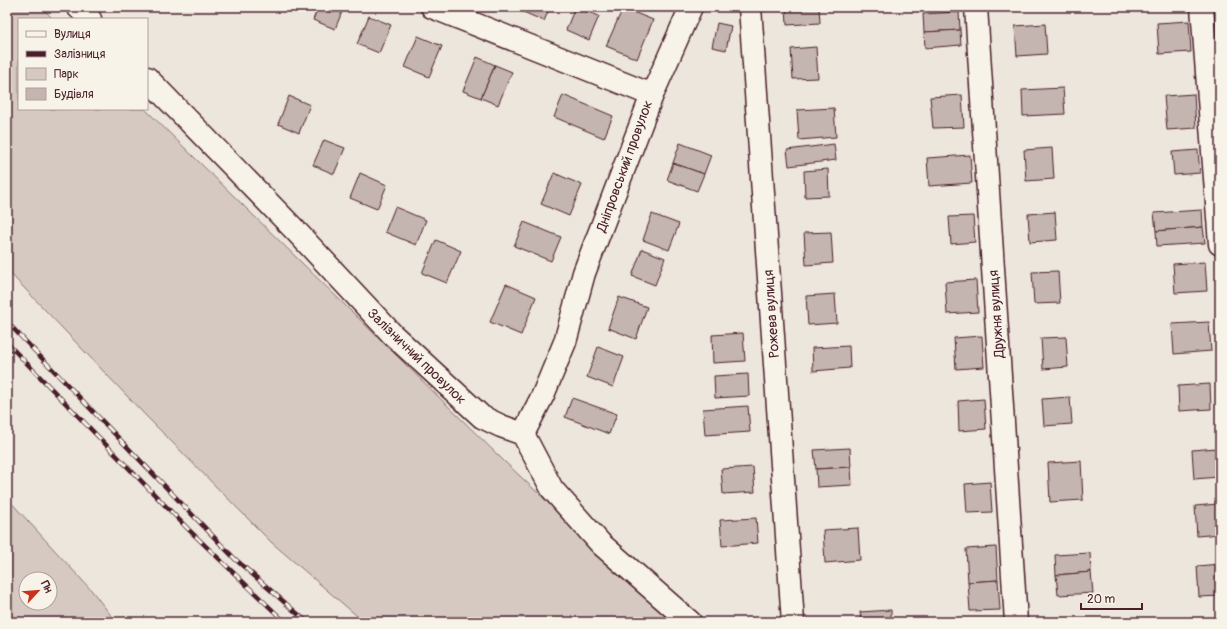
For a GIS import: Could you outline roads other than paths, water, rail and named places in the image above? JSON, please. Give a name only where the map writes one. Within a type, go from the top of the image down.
[{"type":"street","points":[[78,7],[89,18]]},
{"type":"street","name":"Дніпровський провулок","points":[[432,7],[652,95],[584,273],[565,342],[543,395],[523,434]]},
{"type":"street","points":[[652,95],[691,7]]},
{"type":"street","name":"Рожева вулиця","points":[[750,7],[793,622]]},
{"type":"street","name":"Дружня вулиця","points":[[976,7],[1016,622]]},
{"type":"street","points":[[1202,7],[1220,244]]},
{"type":"street","name":"Залізничний провулок","points":[[148,79],[295,230],[393,335],[482,417],[523,434]]},
{"type":"street","points":[[523,434],[552,489],[601,544],[690,622]]},
{"type":"railway","points":[[7,322],[235,559],[307,622]]},
{"type":"railway","points":[[7,343],[189,530],[285,622]]}]
